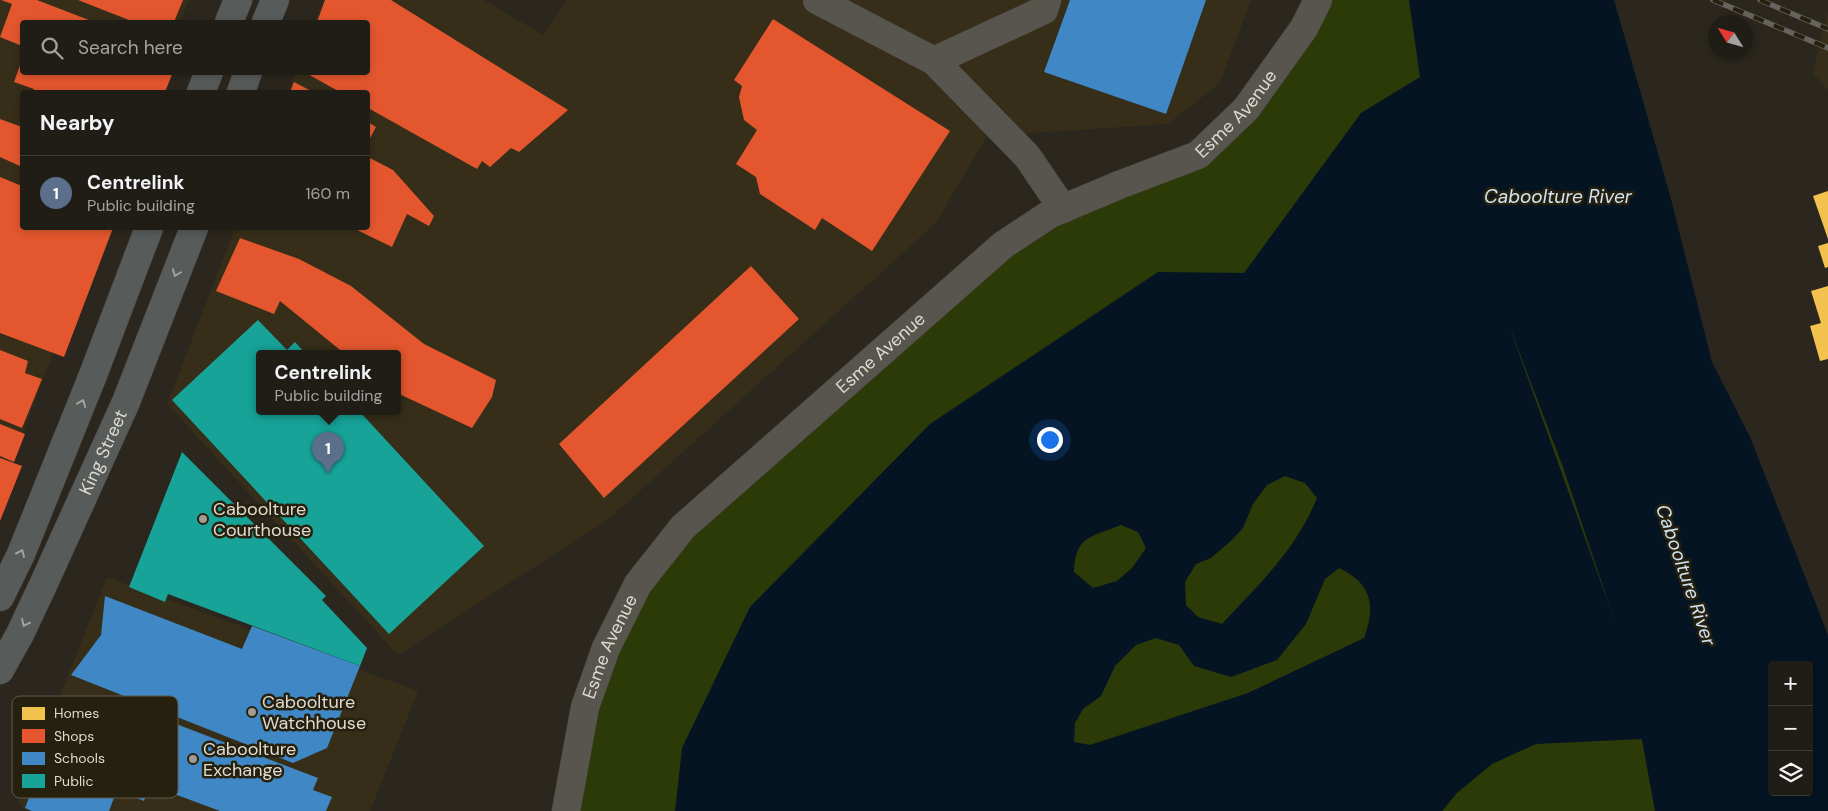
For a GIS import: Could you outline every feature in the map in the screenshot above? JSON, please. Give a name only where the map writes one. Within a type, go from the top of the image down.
[{"type":"main road","points":[[230,20],[238,0]]},
{"type":"main road","points":[[267,20],[274,0]]},
{"type":"main road","points":[[202,90],[208,75]]},
{"type":"main road","points":[[242,90],[247,75]]},
{"type":"main road","name":"King Street","points":[[0,597],[21,554],[93,375],[148,230]]},
{"type":"main road","name":"King Street","points":[[0,670],[20,634],[44,583],[126,402],[193,230]]},
{"type":"street","points":[[817,0],[934,61],[1027,156],[1063,209]]},
{"type":"street","points":[[934,61],[1044,10],[1047,0]]},
{"type":"street","name":"Esme Avenue","points":[[566,811],[585,708],[606,648],[638,584],[683,527],[1003,245],[1050,214],[1119,184],[1198,155],[1246,109],[1304,28],[1318,0]]},
{"type":"shaded area","points":[[0,0],[189,0],[181,20],[20,20],[20,75],[160,75],[154,90],[20,90],[20,230],[100,230],[0,492]]},
{"type":"shaded area","points":[[323,0],[484,0],[543,35],[567,0],[1251,0],[1220,83],[1168,124],[987,136],[936,223],[609,519],[398,655],[167,404],[234,230],[370,230],[370,90],[289,90],[294,75],[370,75],[370,20],[316,20]]},
{"type":"shaded area","points":[[1828,12],[1828,90],[1813,73]]},
{"type":"shaded area","points":[[107,577],[418,691],[370,811],[27,811],[18,802],[20,798],[178,798],[178,696],[60,696]]},
{"type":"green space","points":[[1318,0],[1409,0],[1420,77],[1500,301],[1563,467],[1626,655],[1655,811],[566,811],[638,584],[1003,245],[1198,155]]},
{"type":"water","name":"Caboolture River","points":[[1409,0],[1614,0],[1671,199],[1712,362],[1750,437],[1828,635],[1828,811],[1655,811],[1642,739],[1536,744],[1492,764],[1457,793],[1442,811],[675,811],[682,748],[750,607],[930,424],[1158,272],[1244,273],[1361,113],[1420,77]],"holes":[[[1511,330],[1563,467],[1615,622]],[[1285,476],[1305,483],[1317,498],[1298,534],[1276,566],[1222,624],[1198,617],[1186,605],[1185,582],[1196,564],[1211,558],[1232,540],[1243,528],[1253,504],[1267,485]],[[1121,525],[1138,532],[1146,548],[1132,568],[1117,581],[1093,588],[1074,572],[1078,551],[1087,539]],[[1339,568],[1350,574],[1365,588],[1370,606],[1370,615],[1364,638],[1248,693],[1090,745],[1074,742],[1075,723],[1083,709],[1101,696],[1115,666],[1136,645],[1156,638],[1179,645],[1194,666],[1231,677],[1277,660],[1306,624],[1325,579]]]},
{"type":"building: Homes","points":[[1828,191],[1828,239],[1813,196]]},
{"type":"building: Homes","points":[[1828,243],[1828,267],[1825,268],[1818,246]]},
{"type":"building: Homes","points":[[1828,286],[1828,359],[1820,361],[1810,326],[1821,323],[1811,291]]},
{"type":"building: Shops","points":[[1,0],[37,0],[89,20],[20,20],[20,45],[0,37],[12,4]]},
{"type":"building: Shops","points":[[78,0],[183,0],[175,20],[129,20]]},
{"type":"building: Shops","points":[[325,0],[391,0],[568,110],[519,152],[511,148],[490,167],[482,161],[477,169],[370,109],[370,90],[336,90],[309,75],[370,75],[370,20],[318,20]]},
{"type":"building: Shops","points":[[773,19],[950,131],[872,251],[822,218],[815,230],[760,194],[756,177],[736,164],[757,130],[744,120],[739,97],[742,86],[734,80]]},
{"type":"building: Shops","points":[[20,66],[20,75],[172,75],[166,90],[34,90],[14,82]]},
{"type":"building: Shops","points":[[294,82],[309,90],[291,90]]},
{"type":"building: Shops","points":[[0,119],[20,126],[20,166],[0,157]]},
{"type":"building: Shops","points":[[370,123],[376,127],[370,138]]},
{"type":"building: Shops","points":[[370,158],[393,170],[434,216],[429,226],[407,214],[392,247],[357,230],[370,230]]},
{"type":"building: Shops","points":[[0,177],[20,185],[20,230],[112,230],[64,357],[0,333]]},
{"type":"building: Shops","points":[[240,238],[299,259],[351,286],[424,344],[496,380],[492,397],[472,428],[401,395],[401,350],[340,350],[280,301],[274,314],[216,291]]},
{"type":"building: Shops","points":[[751,266],[799,319],[604,498],[559,444]]},
{"type":"building: Shops","points":[[0,350],[28,361],[25,373],[42,379],[22,428],[0,419]]},
{"type":"building: Shops","points":[[0,424],[25,434],[14,462],[0,456]]},
{"type":"building: Shops","points":[[0,458],[22,466],[0,521]]},
{"type":"building: Schools","points":[[1070,0],[1206,0],[1166,114],[1044,72]]},
{"type":"building: Schools","name":"Caboolture Watchhouse","points":[[105,596],[242,649],[252,626],[360,666],[327,748],[293,763],[178,717],[178,696],[124,696],[71,675],[101,635]]},
{"type":"building: Schools","points":[[178,725],[318,778],[313,790],[332,797],[326,811],[220,811],[178,795]]},
{"type":"building: Schools","points":[[29,798],[114,798],[109,811],[32,811],[25,808]]},
{"type":"building: Public","points":[[258,320],[287,350],[256,350],[256,415],[363,415],[484,546],[389,634],[172,400]]},
{"type":"building: Public","points":[[295,342],[302,350],[287,350]]},
{"type":"building: Public","name":"Caboolture Courthouse","points":[[182,452],[326,596],[322,600],[367,648],[360,666],[168,594],[165,602],[129,587]]},
{"type":"railway","points":[[1713,0],[1828,48]]},
{"type":"railway","points":[[1760,0],[1828,29]]},
{"type":"place","name":"Centrelink","points":[[328,473]]},
{"type":"place","name":"Caboolture Courthouse","points":[[203,519]]},
{"type":"place","name":"Caboolture Watchhouse","points":[[252,712]]},
{"type":"place","name":"Caboolture Exchange","points":[[193,759]]}]
